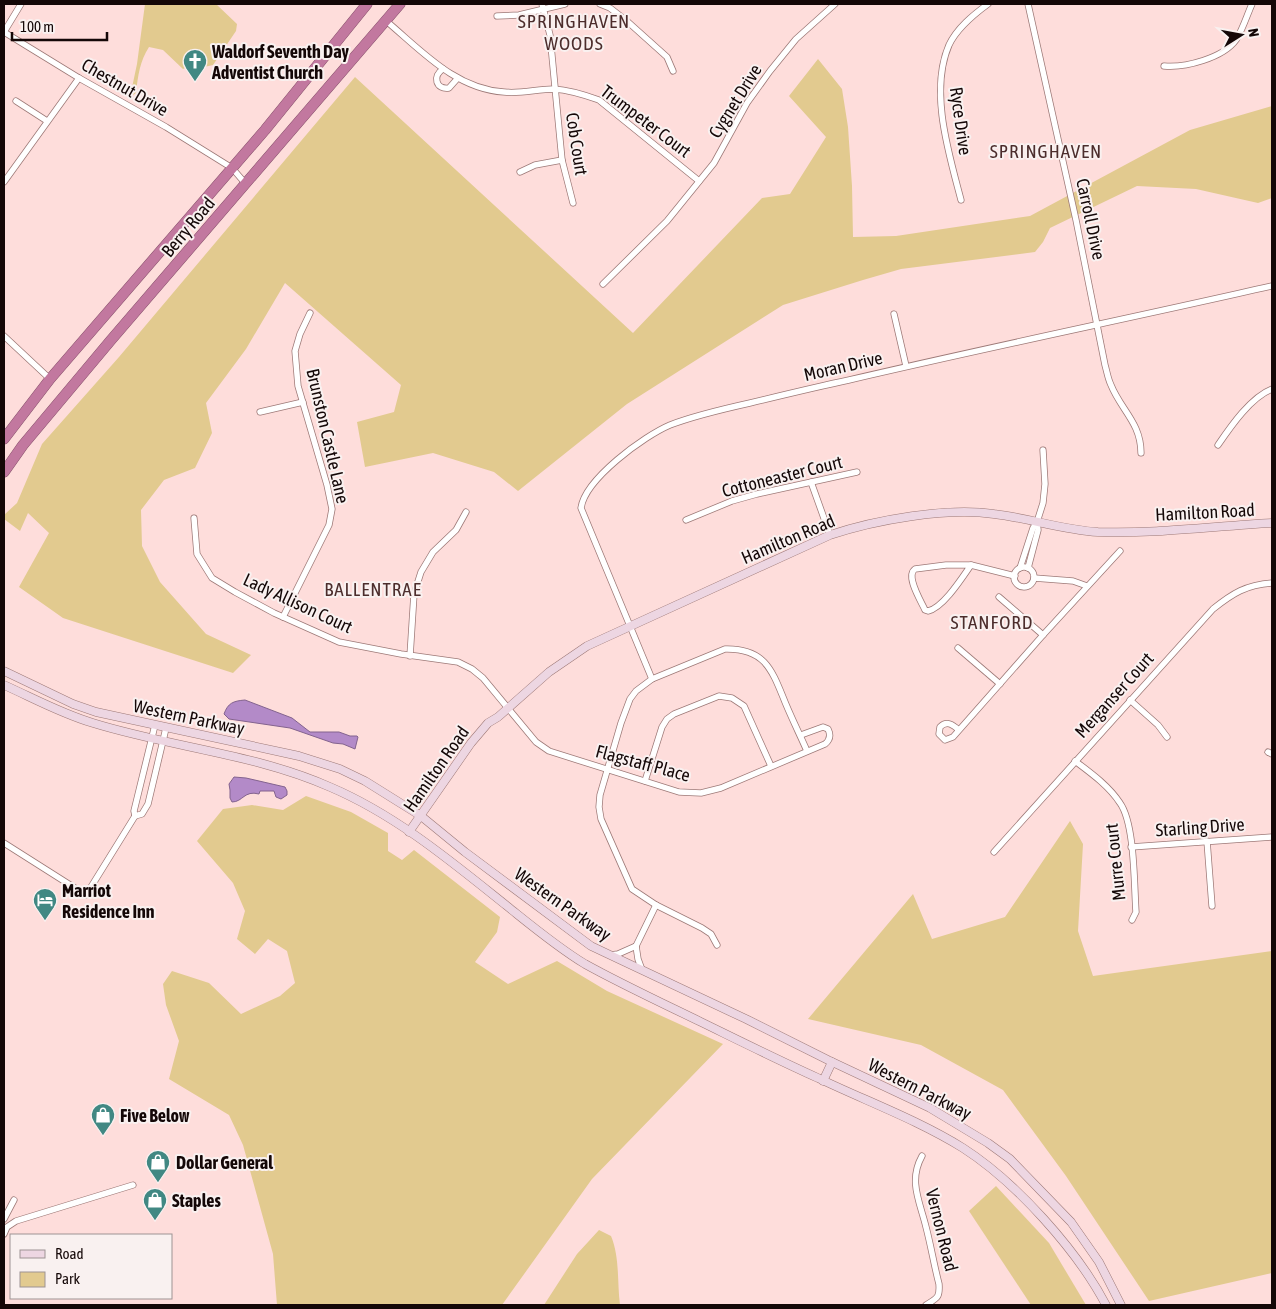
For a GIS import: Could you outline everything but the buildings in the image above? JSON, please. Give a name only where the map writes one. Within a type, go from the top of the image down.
[{"type":"highway","name":"Berry Road","points":[[4,439],[50,379],[265,130],[367,4]]},
{"type":"highway","name":"Berry Road","points":[[4,472],[23,445],[245,183],[400,4]]},
{"type":"main road","name":"Hamilton Road","points":[[409,832],[471,743],[488,723],[561,662],[587,646],[830,535],[865,525],[954,512],[994,514],[1081,530],[1106,532],[1272,523]]},
{"type":"main road","name":"Western Parkway","points":[[4,671],[73,704],[88,709],[120,718],[315,760],[365,781],[421,816],[591,946],[930,1108],[964,1127],[1010,1159],[1072,1222],[1099,1262],[1121,1305]]},
{"type":"main road","name":"Western Parkway","points":[[4,685],[68,714],[117,730],[246,760],[311,778],[382,813],[476,882],[550,941],[584,963],[642,994],[823,1081],[928,1128],[966,1150],[1005,1180],[1066,1244],[1106,1305]]},
{"type":"main road","points":[[823,1081],[832,1062]]},
{"type":"street","points":[[4,32],[21,4]]},
{"type":"street","points":[[497,16],[519,15],[543,6],[565,4]]},
{"type":"street","points":[[600,4],[610,8],[667,58],[673,71]]},
{"type":"street","name":"Cygnet Drive","points":[[603,284],[668,221],[714,163],[747,103],[770,71],[796,39],[836,4]]},
{"type":"street","name":"Ryce Drive","points":[[961,200],[939,94],[942,69],[949,46],[956,34],[976,12],[988,4]]},
{"type":"street","name":"Carroll Drive","points":[[1028,4],[1111,385],[1136,427],[1140,440],[1140,453]]},
{"type":"street","points":[[1164,66],[1187,65],[1224,51],[1236,39],[1252,4]]},
{"type":"street","name":"Cob Court","points":[[543,6],[552,48],[554,90],[562,160],[573,203]]},
{"type":"street","name":"Trumpeter Court","points":[[385,20],[442,69],[457,79],[486,90],[528,93],[554,90],[584,95],[599,100],[699,180]]},
{"type":"street","name":"Chestnut Drive","points":[[4,32],[232,168],[245,183]]},
{"type":"street","points":[[442,69],[438,72],[436,78],[441,88],[449,88],[457,79]]},
{"type":"street","points":[[4,182],[79,78]]},
{"type":"street","points":[[16,101],[47,121]]},
{"type":"street","points":[[520,172],[536,165],[562,160]]},
{"type":"street","name":"Moran Drive","points":[[652,679],[581,508],[582,500],[586,493],[608,469],[636,445],[668,426],[712,411],[906,366],[1272,286]]},
{"type":"street","name":"Brunston Castle Lane","points":[[283,617],[329,525],[332,509],[298,386],[294,351],[310,313]]},
{"type":"street","points":[[894,314],[906,366]]},
{"type":"street","points":[[4,336],[50,379]]},
{"type":"street","points":[[1218,444],[1233,423],[1258,397],[1272,388]]},
{"type":"street","points":[[260,412],[303,402]]},
{"type":"street","points":[[1028,568],[1038,530],[1037,522],[1045,494],[1043,450]]},
{"type":"street","name":"Cottoneaster Court","points":[[686,520],[739,499],[857,472]]},
{"type":"street","points":[[810,482],[830,535]]},
{"type":"street","points":[[410,656],[414,594],[421,572],[433,552],[456,530],[466,512]]},
{"type":"street","name":"Lady Allison Court","points":[[194,518],[197,554],[212,578],[235,592],[283,617],[339,642],[410,656],[458,662],[472,668],[483,678],[508,708]]},
{"type":"street","points":[[1020,568],[1028,568],[1033,572],[1034,578],[1031,584],[1022,587],[1016,582],[1015,576],[1020,568],[1032,528],[1037,522]]},
{"type":"street","points":[[959,730],[1042,635],[1120,551]]},
{"type":"street","points":[[970,565],[958,583],[938,606],[932,610],[925,610],[910,576],[915,570],[970,565],[1015,576]]},
{"type":"street","points":[[1034,578],[1073,581],[1087,586]]},
{"type":"street","name":"Merganser Court","points":[[994,852],[1213,609],[1229,596],[1245,587],[1272,583]]},
{"type":"street","points":[[999,596],[1042,635]]},
{"type":"street","points":[[958,648],[1000,684]]},
{"type":"street","points":[[716,945],[711,934],[702,928],[656,905],[632,889],[601,819],[599,801],[630,699],[652,679],[725,649],[750,652],[764,660],[773,673],[808,751]]},
{"type":"street","points":[[645,781],[662,727],[667,718],[719,696],[732,698],[744,706],[771,766]]},
{"type":"street","points":[[1130,700],[1158,725],[1167,737]]},
{"type":"street","name":"Flagstaff Place","points":[[508,708],[536,742],[544,748],[607,770],[680,792],[704,792],[721,788],[828,742],[829,732],[825,728],[819,728],[800,735]]},
{"type":"street","points":[[136,816],[134,811],[154,725]]},
{"type":"street","points":[[4,843],[86,895],[136,816],[142,814],[148,804],[166,728]]},
{"type":"street","name":"Murre Court","points":[[1076,761],[1112,792],[1121,804],[1127,818],[1136,912],[1132,920]]},
{"type":"street","name":"Starling Drive","points":[[1131,847],[1272,837]]},
{"type":"street","points":[[1207,841],[1212,906]]},
{"type":"street","points":[[642,971],[636,946],[656,905]]},
{"type":"street","points":[[610,956],[636,946]]},
{"type":"street","name":"Vernon Road","points":[[922,1156],[914,1183],[940,1284],[939,1297],[926,1305]]},
{"type":"street","points":[[4,1234],[7,1227],[16,1221],[133,1185]]},
{"type":"street","points":[[4,1219],[14,1200]]},
{"type":"green space","points":[[145,4],[216,4],[237,24],[236,31],[213,65],[204,67],[194,64],[183,69],[163,50],[149,47],[140,68],[136,93],[130,97],[137,64]]},
{"type":"green space","points":[[818,59],[842,89],[848,127],[853,237],[896,236],[1030,216],[1190,130],[1272,106],[1272,198],[1258,203],[1196,189],[1137,186],[1050,228],[1035,252],[901,269],[783,305],[627,404],[518,491],[494,472],[433,453],[365,467],[357,422],[394,412],[401,385],[285,283],[246,349],[206,403],[212,433],[195,468],[164,480],[141,510],[142,546],[160,582],[206,634],[251,655],[233,673],[63,618],[19,587],[49,533],[28,513],[20,531],[4,519],[4,515],[17,503],[42,444],[119,357],[355,77],[633,333],[762,198],[790,194],[826,137],[789,96]]},
{"type":"green space","points":[[306,796],[351,812],[388,833],[388,851],[402,860],[414,850],[500,917],[497,932],[475,962],[508,984],[557,961],[607,991],[723,1044],[592,1179],[502,1305],[277,1305],[273,1254],[243,1145],[229,1115],[169,1079],[179,1041],[166,1005],[163,984],[172,971],[209,983],[241,1014],[280,996],[295,983],[287,951],[268,939],[255,954],[237,939],[245,911],[233,883],[197,841],[223,809],[252,805],[283,810]]},
{"type":"green space","points":[[1070,821],[1083,844],[1078,931],[1093,976],[1272,951],[1272,1273],[1149,1301],[1066,1176],[1003,1090],[921,1045],[808,1019],[913,894],[932,939],[1005,917]]},
{"type":"green space","points":[[996,1186],[1049,1243],[1086,1305],[1031,1305],[969,1211]]},
{"type":"green space","points":[[599,1230],[611,1236],[614,1244],[620,1305],[544,1305],[577,1254]]},
{"type":"shaded area","points":[[245,700],[292,718],[310,732],[339,732],[350,736],[357,736],[355,749],[290,728],[229,719],[224,714],[227,707],[232,703]]},
{"type":"shaded area","points":[[234,777],[285,787],[287,795],[281,799],[276,797],[274,791],[260,791],[259,794],[250,794],[232,802],[229,784]]},
{"type":"place","name":"Waldorf Seventh Day Adventist Church","points":[[195,82]]},
{"type":"place","name":"Marriot Residence Inn","points":[[45,921]]},
{"type":"place","name":"Five Below","points":[[103,1136]]},
{"type":"place","name":"Dollar General","points":[[158,1183]]},
{"type":"place","name":"Staples","points":[[155,1221]]},
{"type":"district","name":"SPRINGHAVEN WOODS","points":[[574,32]]},
{"type":"district","name":"SPRINGHAVEN","points":[[1046,151]]},
{"type":"district","name":"BALLENTRAE","points":[[373,589]]},
{"type":"district","name":"STANFORD","points":[[992,622]]}]
